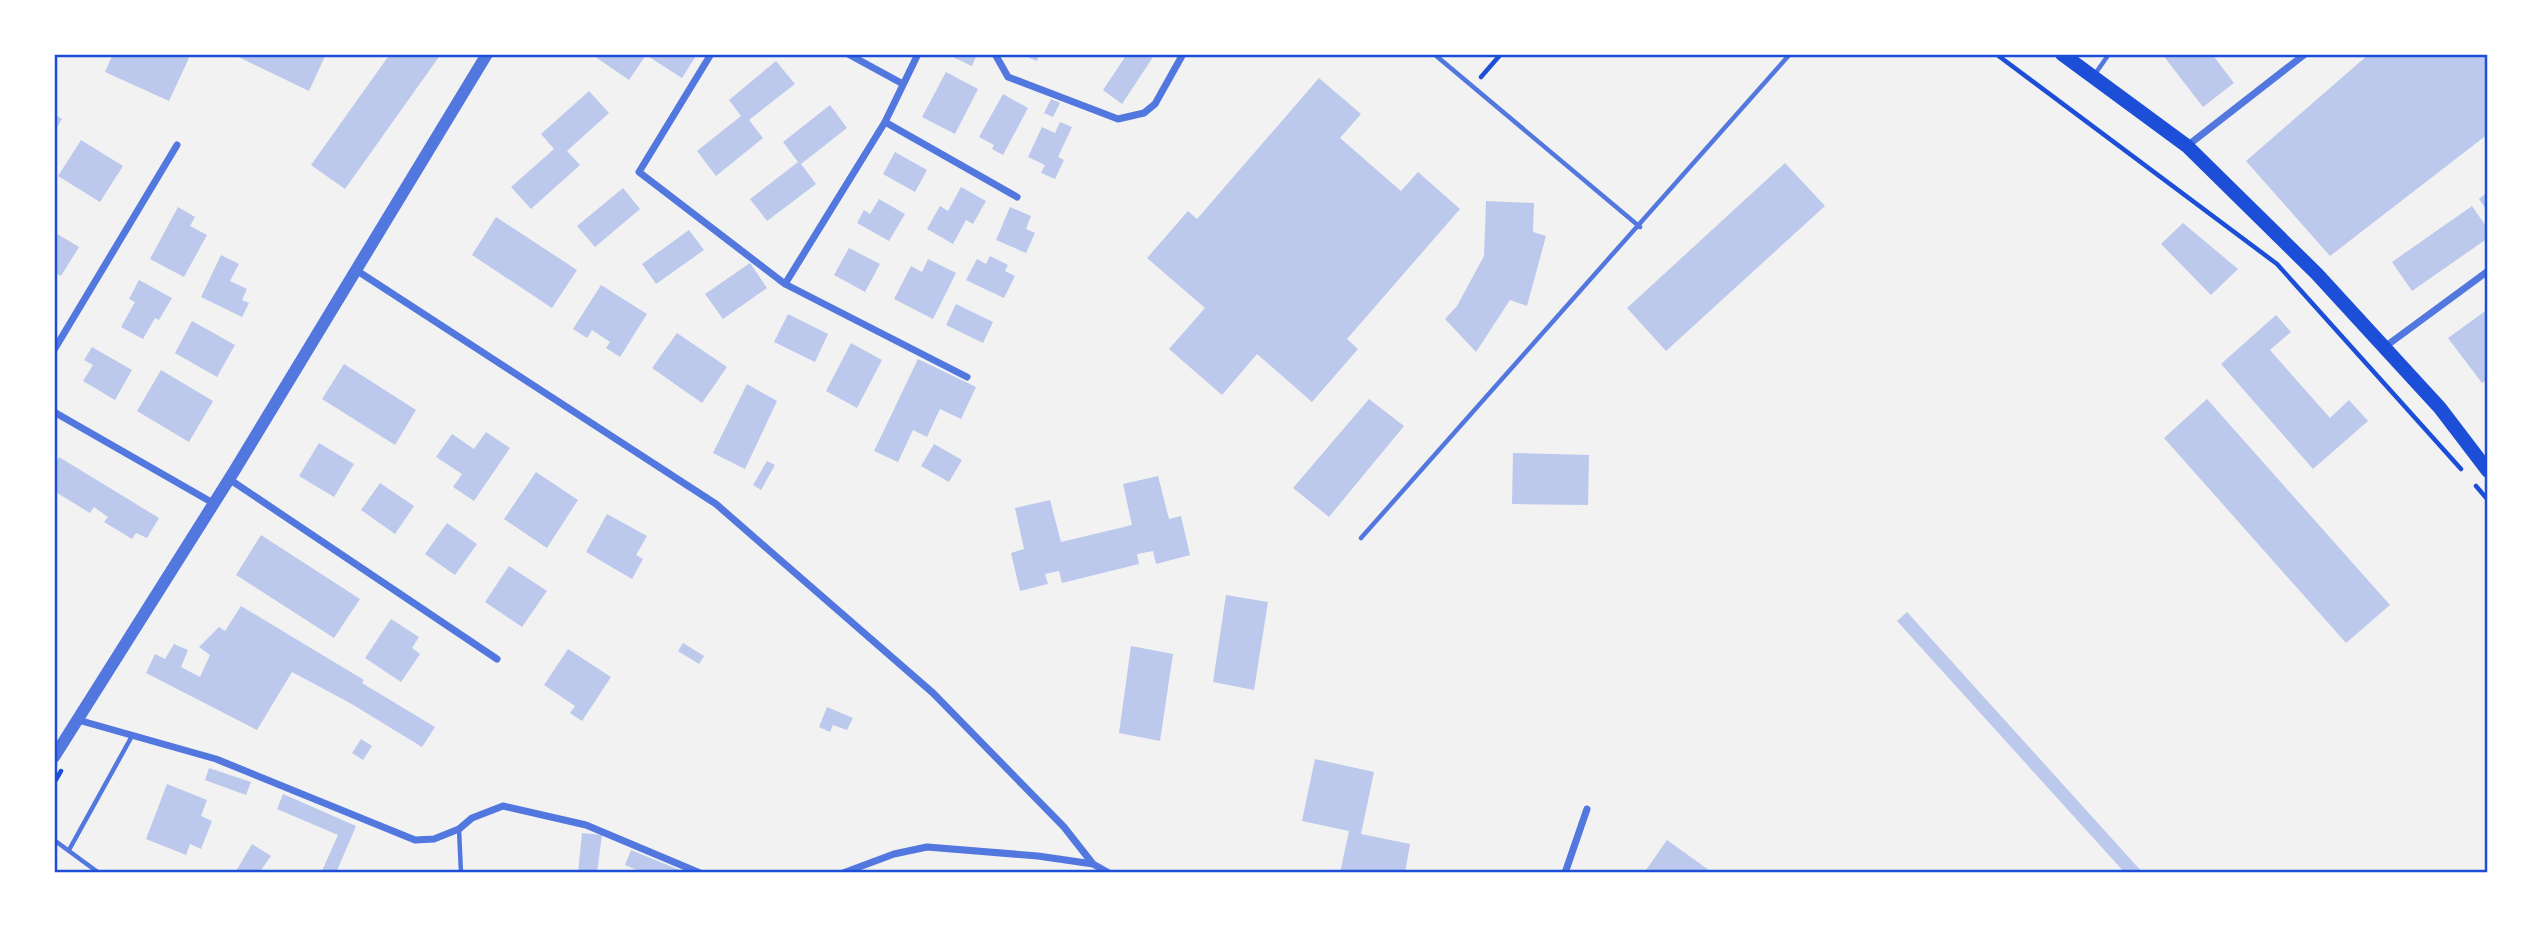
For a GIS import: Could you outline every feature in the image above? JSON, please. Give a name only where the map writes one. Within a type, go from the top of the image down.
[{"type":"main road","points":[[2062,54],[2187,146],[2318,274],[2440,408],[2488,471]]},
{"type":"street","points":[[54,757],[229,479],[487,54]]},
{"type":"street","points":[[711,54],[639,172],[785,284],[968,377]]},
{"type":"street","points":[[848,54],[903,85]]},
{"type":"street","points":[[785,284],[885,122],[918,54]]},
{"type":"street","points":[[995,54],[1008,77],[1118,119],[1144,113],[1155,104],[1184,54]]},
{"type":"street","points":[[2187,146],[2305,54]]},
{"type":"street","points":[[885,122],[1017,197]]},
{"type":"street","points":[[54,350],[177,145]]},
{"type":"street","points":[[356,270],[716,504],[933,693],[1064,827],[1093,864],[1109,873]]},
{"type":"street","points":[[2386,346],[2488,271]]},
{"type":"street","points":[[54,412],[213,503]]},
{"type":"street","points":[[229,479],[497,659]]},
{"type":"street","points":[[78,720],[216,759],[415,840],[434,839],[459,830],[472,818],[503,806],[586,825],[699,873]]},
{"type":"street","points":[[1565,873],[1587,809]]},
{"type":"street","points":[[843,873],[894,855],[928,847],[1093,864]]},
{"type":"lane","points":[[1434,54],[1640,227]]},
{"type":"lane","points":[[1361,538],[1640,227],[1790,54]]},
{"type":"lane","points":[[2093,77],[2109,54]]},
{"type":"lane","points":[[69,850],[132,736]]},
{"type":"lane","points":[[459,830],[461,873]]},
{"type":"lane","points":[[54,840],[99,873]]},
{"type":"path","points":[[1473,87],[1501,54]]},
{"type":"path","points":[[1996,54],[2277,264],[2488,500]]},
{"type":"building","points":[[113,54],[182,54],[189,58],[169,101],[105,72]]},
{"type":"building","points":[[232,54],[326,54],[309,91]]},
{"type":"building","points":[[390,54],[441,54],[345,189],[311,165]]},
{"type":"building","points":[[591,54],[697,54],[682,78],[646,55],[629,80]]},
{"type":"building","points":[[946,54],[977,54],[972,66]]},
{"type":"building","points":[[1019,54],[1039,54],[1037,61]]},
{"type":"building","points":[[1127,54],[1155,54],[1122,104],[1103,90]]},
{"type":"building","points":[[2162,54],[2212,54],[2234,83],[2203,107]]},
{"type":"building","points":[[2369,54],[2488,54],[2488,134],[2330,256],[2246,161]]},
{"type":"building","points":[[776,61],[795,84],[749,120],[763,138],[716,176],[697,151],[741,116],[729,100]]},
{"type":"building","points":[[946,72],[978,89],[955,134],[922,117]]},
{"type":"building","points":[[1319,78],[1361,114],[1340,138],[1401,191],[1418,172],[1460,209],[1347,339],[1358,349],[1312,402],[1257,354],[1222,395],[1169,349],[1205,308],[1147,258],[1188,211],[1197,219]]},
{"type":"building","points":[[589,91],[609,113],[567,151],[580,165],[531,209],[511,187],[554,149],[541,134]]},
{"type":"building","points":[[1003,94],[1028,108],[1003,155],[992,149],[994,145],[979,137]]},
{"type":"building","points":[[1051,99],[1060,103],[1053,117],[1044,113]]},
{"type":"building","points":[[830,105],[847,128],[801,164],[816,184],[767,221],[750,199],[798,162],[783,142]]},
{"type":"building","points":[[54,114],[62,119],[54,132]]},
{"type":"building","points":[[1060,122],[1072,127],[1058,157],[1064,160],[1055,179],[1041,173],[1045,165],[1028,157],[1042,127],[1055,133]]},
{"type":"building","points":[[81,140],[123,166],[100,202],[58,176]]},
{"type":"building","points":[[895,152],[927,170],[915,192],[883,174]]},
{"type":"building","points":[[1785,163],[1825,206],[1666,351],[1627,308]]},
{"type":"building","points":[[961,187],[986,201],[973,224],[966,220],[953,244],[927,229],[940,206],[948,211]]},
{"type":"building","points":[[623,188],[640,209],[595,247],[577,226]]},
{"type":"building","points":[[2485,194],[2488,197],[2488,212],[2479,199]]},
{"type":"building","points":[[879,199],[905,214],[889,241],[857,223],[864,210],[870,214]]},
{"type":"building","points":[[1486,201],[1534,203],[1533,232],[1546,236],[1527,306],[1510,300],[1476,352],[1445,319],[1457,306],[1484,256]]},
{"type":"building","points":[[2472,206],[2488,229],[2488,238],[2412,291],[2392,262]]},
{"type":"building","points":[[178,207],[195,217],[190,226],[207,235],[184,277],[150,259]]},
{"type":"building","points":[[1010,207],[1031,216],[1026,229],[1035,233],[1026,253],[996,240]]},
{"type":"building","points":[[496,217],[577,270],[552,308],[472,255]]},
{"type":"building","points":[[2183,223],[2238,269],[2211,295],[2161,244]]},
{"type":"building","points":[[689,230],[704,250],[656,284],[642,264]]},
{"type":"building","points":[[54,232],[79,247],[61,276],[54,272]]},
{"type":"building","points":[[849,248],[880,264],[865,292],[834,275]]},
{"type":"building","points":[[221,255],[239,264],[230,281],[247,289],[242,300],[249,303],[242,317],[201,297]]},
{"type":"building","points":[[990,256],[1008,265],[1005,271],[1015,276],[1004,298],[966,280],[977,259],[986,264]]},
{"type":"building","points":[[928,259],[956,273],[933,319],[894,299],[911,266],[922,272]]},
{"type":"building","points":[[750,263],[767,288],[723,319],[705,294]]},
{"type":"building","points":[[139,280],[172,298],[159,320],[155,318],[143,339],[121,327],[135,302],[129,299]]},
{"type":"building","points":[[601,285],[647,314],[620,357],[606,348],[610,342],[592,330],[587,338],[573,329]]},
{"type":"building","points":[[956,304],[993,322],[983,343],[946,325]]},
{"type":"building","points":[[2488,309],[2488,379],[2482,383],[2448,338]]},
{"type":"building","points":[[788,314],[828,334],[815,362],[774,342]]},
{"type":"building","points":[[2276,315],[2291,332],[2270,350],[2330,418],[2349,400],[2368,421],[2313,469],[2221,364]]},
{"type":"building","points":[[192,321],[235,345],[217,377],[175,353]]},
{"type":"building","points":[[677,333],[727,367],[702,403],[652,368]]},
{"type":"building","points":[[851,343],[882,360],[857,408],[826,391]]},
{"type":"building","points":[[92,347],[132,370],[115,400],[83,381],[93,365],[84,360]]},
{"type":"building","points":[[918,359],[976,387],[961,419],[940,409],[927,437],[913,430],[898,462],[874,451]]},
{"type":"building","points":[[344,364],[416,410],[395,445],[322,399]]},
{"type":"building","points":[[161,370],[213,401],[189,442],[137,411]]},
{"type":"building","points":[[747,384],[777,401],[745,469],[713,453]]},
{"type":"building","points":[[1369,399],[1404,426],[1329,517],[1293,488]]},
{"type":"building","points":[[2207,399],[2390,605],[2346,643],[2164,438]]},
{"type":"building","points":[[486,432],[510,448],[474,501],[453,487],[462,474],[436,457],[452,434],[474,449]]},
{"type":"building","points":[[319,443],[354,464],[334,497],[299,476]]},
{"type":"building","points":[[934,444],[962,460],[949,482],[921,466]]},
{"type":"building","points":[[1513,453],[1589,455],[1588,505],[1512,504]]},
{"type":"building","points":[[59,457],[159,518],[147,538],[136,533],[132,539],[104,522],[108,517],[94,507],[90,513],[54,491],[54,465]]},
{"type":"building","points":[[767,461],[775,465],[761,490],[753,485]]},
{"type":"building","points":[[536,472],[578,500],[547,548],[504,519]]},
{"type":"building","points":[[1158,476],[1169,519],[1181,516],[1190,555],[1156,564],[1153,551],[1137,554],[1139,564],[1062,583],[1059,571],[1045,574],[1048,584],[1020,591],[1011,553],[1024,549],[1015,508],[1050,500],[1061,542],[1132,525],[1123,484]]},
{"type":"building","points":[[380,483],[414,506],[395,534],[361,510]]},
{"type":"building","points":[[607,514],[647,536],[636,555],[643,559],[632,579],[586,552]]},
{"type":"building","points":[[447,523],[477,544],[455,575],[425,554]]},
{"type":"building","points":[[261,535],[360,599],[334,638],[236,575]]},
{"type":"building","points":[[509,566],[547,591],[522,627],[485,602]]},
{"type":"building","points":[[1226,595],[1268,602],[1254,690],[1213,682]]},
{"type":"building","points":[[241,606],[364,680],[362,683],[435,727],[422,747],[350,703],[292,672],[257,730],[146,673],[155,654],[165,659],[174,644],[188,650],[181,667],[200,677],[210,655],[199,647],[219,627],[225,631]]},
{"type":"building","points":[[1907,612],[2143,873],[2125,873],[1897,621]]},
{"type":"building","points":[[391,619],[419,637],[412,648],[420,654],[401,682],[365,658]]},
{"type":"building","points":[[683,643],[704,656],[699,664],[678,651]]},
{"type":"building","points":[[1131,646],[1173,654],[1160,741],[1119,733]]},
{"type":"building","points":[[568,649],[611,677],[582,721],[570,713],[575,706],[544,685]]},
{"type":"building","points":[[827,707],[853,718],[847,730],[833,725],[830,732],[819,727]]},
{"type":"building","points":[[361,739],[372,746],[363,760],[352,753]]},
{"type":"building","points":[[1315,759],[1374,772],[1361,834],[1410,844],[1405,873],[1340,873],[1349,831],[1302,821]]},
{"type":"building","points":[[209,768],[251,782],[246,795],[205,780]]},
{"type":"building","points":[[167,784],[207,800],[201,816],[212,821],[201,849],[190,844],[186,855],[146,839]]},
{"type":"building","points":[[283,794],[356,826],[336,873],[322,871],[338,835],[277,809]]},
{"type":"building","points":[[582,833],[602,835],[597,873],[578,873]]},
{"type":"building","points":[[1667,840],[1713,873],[1644,873]]},
{"type":"building","points":[[252,844],[271,856],[259,873],[235,873]]},
{"type":"building","points":[[631,850],[687,873],[644,873],[625,865]]}]
